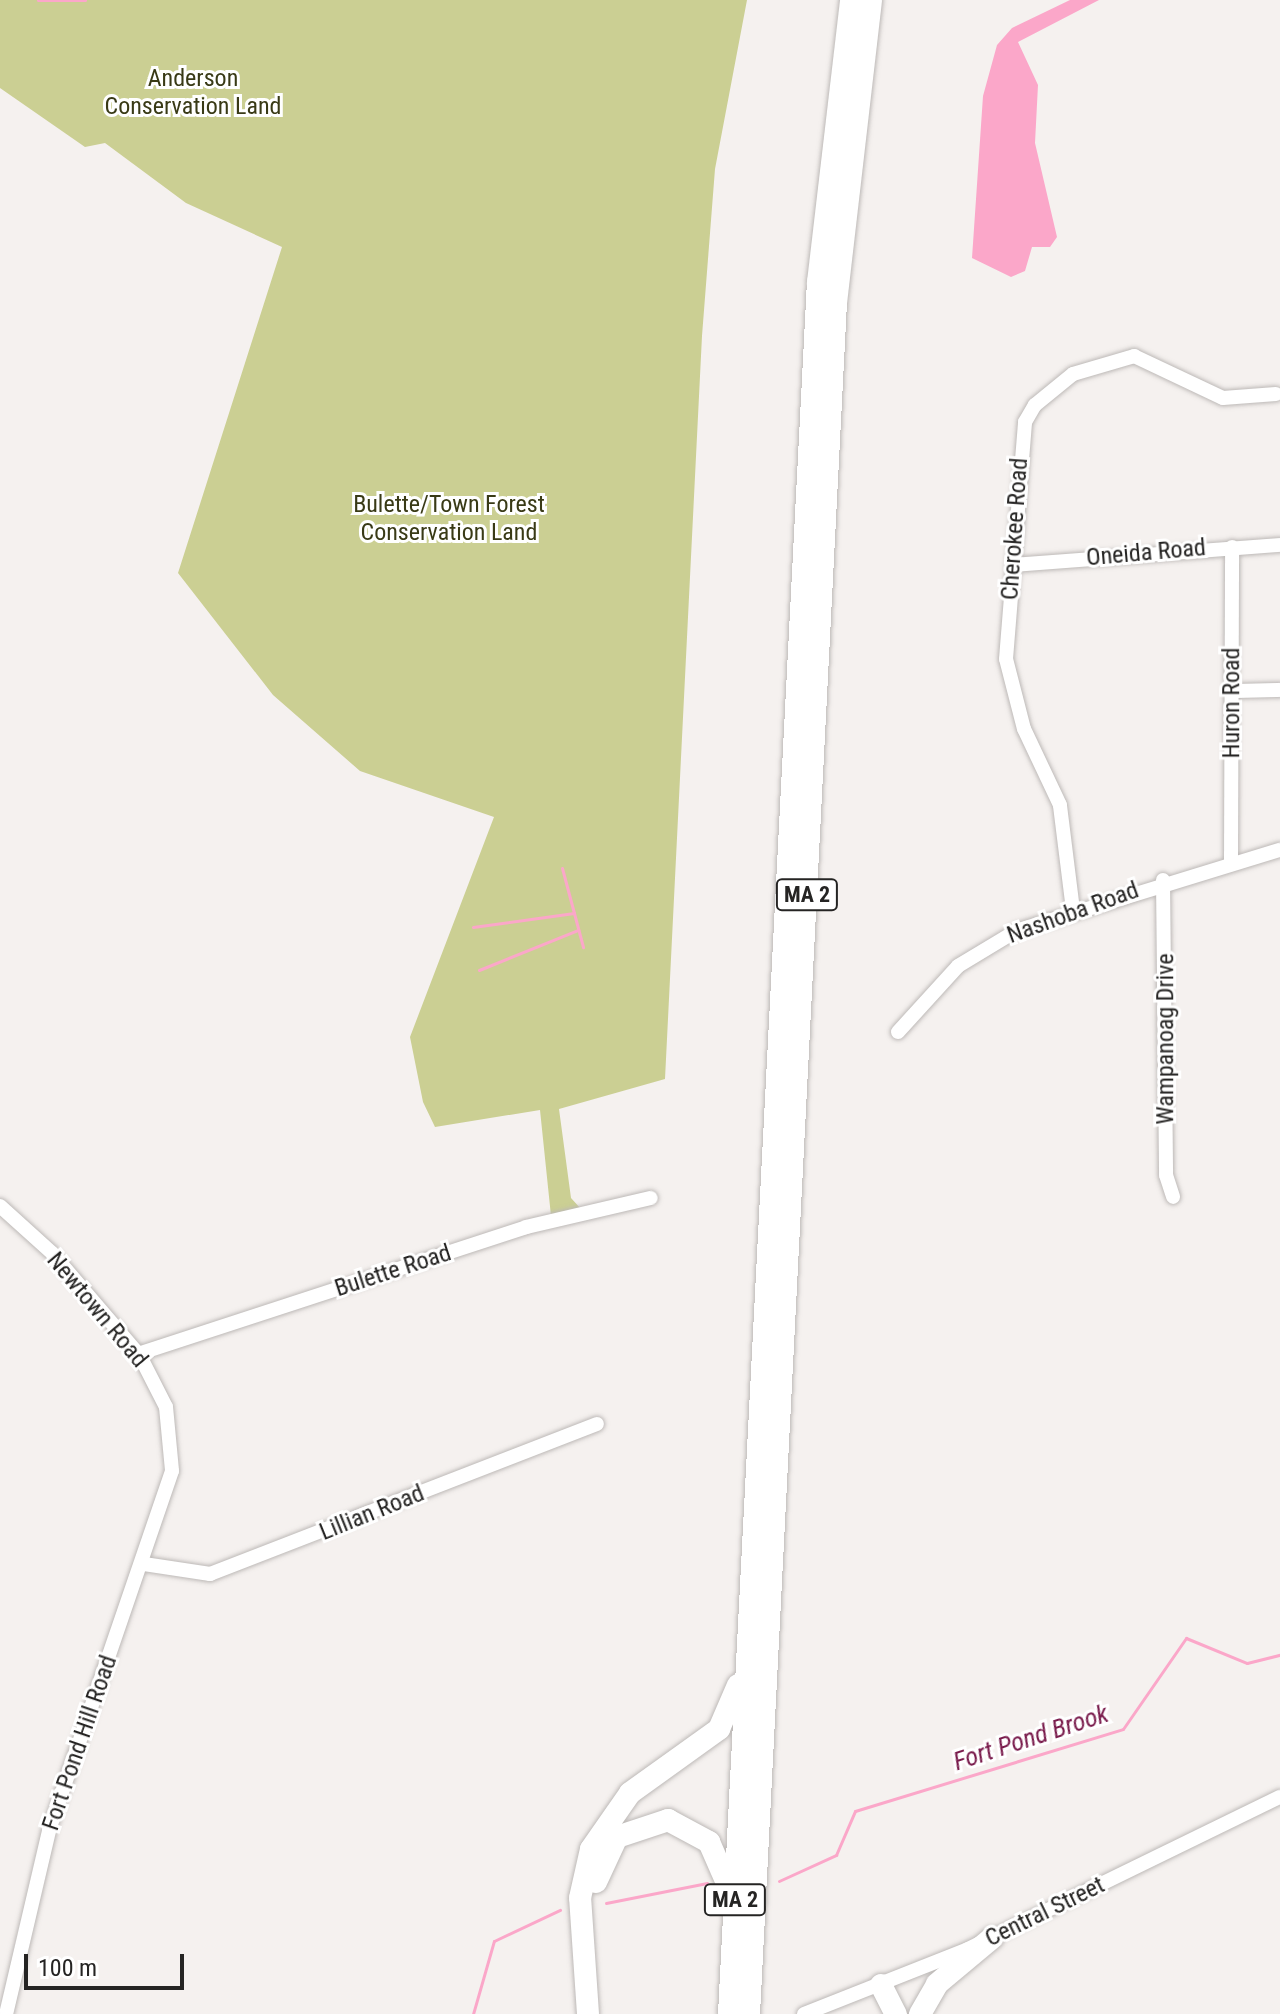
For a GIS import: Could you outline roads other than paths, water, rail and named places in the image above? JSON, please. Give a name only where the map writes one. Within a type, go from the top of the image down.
[{"type":"highway","name":"MA 2","points":[[740,2009],[734,1910],[752,1792],[748,1650],[818,282],[851,0]]},
{"type":"highway","name":"MA 2","points":[[740,2009],[836,303],[871,0]]},
{"type":"highway","points":[[591,2013],[580,1898],[591,1849],[630,1793],[719,1729],[748,1650]]},
{"type":"highway","points":[[591,2013],[591,1910],[599,1867],[617,1837],[651,1821],[696,1831],[717,1851],[734,1910]]},
{"type":"highway","points":[[920,2014],[937,1984],[992,1938]]},
{"type":"highway","points":[[881,1985],[881,2014]]},
{"type":"highway","points":[[881,1985],[896,2014]]},
{"type":"street","name":"Cherokee Road","points":[[1073,910],[1060,805],[1012,695],[1006,659],[1025,422],[1073,374],[1134,356],[1223,398],[1276,394]]},
{"type":"street","name":"Oneida Road","points":[[1013,565],[1280,545]]},
{"type":"street","name":"Huron Road","points":[[1231,860],[1232,547]]},
{"type":"street","points":[[1232,691],[1280,690]]},
{"type":"street","name":"Nashoba Road","points":[[898,1032],[928,993],[987,945],[1073,910],[1163,880],[1231,860],[1280,850]]},
{"type":"street","name":"Wampanoag Drive","points":[[1163,880],[1166,1175],[1173,1197]]},
{"type":"street","name":"Bulette Road","points":[[138,1354],[526,1227],[651,1198]]},
{"type":"street","name":"Newtown Road","points":[[0,1206],[52,1253],[138,1354],[166,1407],[172,1476]]},
{"type":"street","name":"Lillian Road","points":[[144,1564],[210,1574],[597,1424]]},
{"type":"street","name":"Fort Pond Hill Road","points":[[6,2014],[49,1831],[172,1476]]},
{"type":"street","name":"Central Street","points":[[804,2014],[992,1938],[1280,1797]]},
{"type":"waterway","points":[[38,0],[85,0]]},
{"type":"waterway","points":[[562,868],[583,947]]},
{"type":"waterway","points":[[473,927],[574,913]]},
{"type":"waterway","points":[[479,970],[578,930]]},
{"type":"waterway","name":"Fort Pond Brook","points":[[779,1881],[836,1855],[855,1811],[1123,1729],[1186,1638],[1247,1663],[1280,1655]]},
{"type":"waterway","name":"Fort Pond Brook","points":[[606,1903],[707,1883]]},
{"type":"waterway","name":"Fort Pond Brook","points":[[473,2014],[494,1941],[560,1910]]},
{"type":"park label","name":"Anderson Conservation Land","points":[[193,93]]},
{"type":"park label","name":"Bulette/Town Forest Conservation Land","points":[[449,519]]}]
